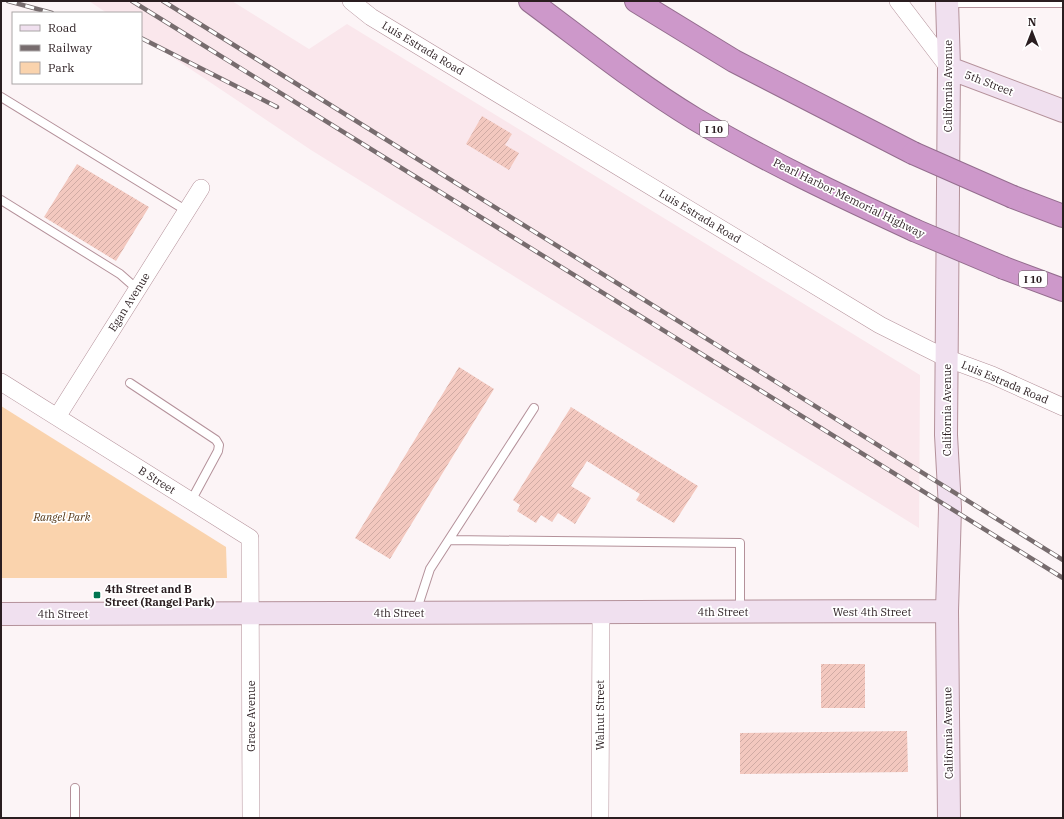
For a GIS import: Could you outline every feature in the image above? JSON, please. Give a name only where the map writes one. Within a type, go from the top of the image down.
[{"type":"highway","name":"Pearl Harbor Memorial Highway","points":[[530,1],[607,59],[694,118],[804,179],[914,230],[1004,268],[1063,290]]},
{"type":"highway","points":[[636,1],[734,61],[913,153],[1013,197],[1057,213]]},
{"type":"street","name":"Luis Estrada Road","points":[[351,1],[371,17],[880,325],[946,358],[992,375],[1063,407]]},
{"type":"street","points":[[898,1],[949,68]]},
{"type":"street","name":"California Avenue","points":[[947,2],[949,68],[946,358],[947,450],[950,508],[947,611],[949,818]]},
{"type":"street","name":"5th Street","points":[[949,68],[1063,111]]},
{"type":"street","name":"Egan Avenue","points":[[57,418],[202,188]]},
{"type":"street","name":"B Street","points":[[1,382],[250,538],[251,613]]},
{"type":"street","name":"West 4th Street","points":[[796,612],[947,611]]},
{"type":"street","name":"Walnut Street","points":[[600,818],[601,612]]},
{"type":"street","name":"4th Street","points":[[1,614],[796,612]]},
{"type":"street","name":"Grace Avenue","points":[[251,613],[251,818]]},
{"type":"lane","points":[[947,2],[1063,3]]},
{"type":"lane","points":[[1,97],[187,211]]},
{"type":"lane","points":[[1,200],[120,274],[137,289]]},
{"type":"lane","points":[[130,382],[216,440],[219,445],[218,451],[191,501]]},
{"type":"lane","points":[[416,613],[430,569],[534,408]]},
{"type":"lane","points":[[449,540],[740,543],[740,612]]},
{"type":"lane","points":[[75,788],[75,818]]},
{"type":"shaded area","points":[[89,1],[232,1],[309,49],[347,24],[920,375],[919,528],[311,150],[142,37],[142,12],[106,12]]},
{"type":"green space","name":"Rangel Park","points":[[1,406],[226,547],[227,578],[1,578]]},
{"type":"building","points":[[482,116],[512,134],[505,145],[519,153],[509,170],[466,144]]},
{"type":"building","points":[[77,164],[149,207],[116,261],[44,217]]},
{"type":"building","points":[[459,367],[494,389],[390,559],[355,538]]},
{"type":"building","points":[[571,407],[698,486],[674,523],[636,500],[640,494],[587,461],[571,486],[591,498],[575,524],[558,513],[552,522],[541,515],[536,523],[517,511],[520,505],[513,500]]},
{"type":"building","points":[[821,664],[865,664],[865,708],[821,708]]},
{"type":"building","points":[[907,731],[908,772],[740,774],[740,733]]},
{"type":"railway","points":[[8,1],[48,12]]},
{"type":"railway","points":[[132,1],[1063,578]]},
{"type":"railway","points":[[163,1],[1063,560]]},
{"type":"railway","points":[[142,39],[277,107]]},
{"type":"place","name":"4th Street and B Street (Rangel Park)","points":[[97,595]]}]
